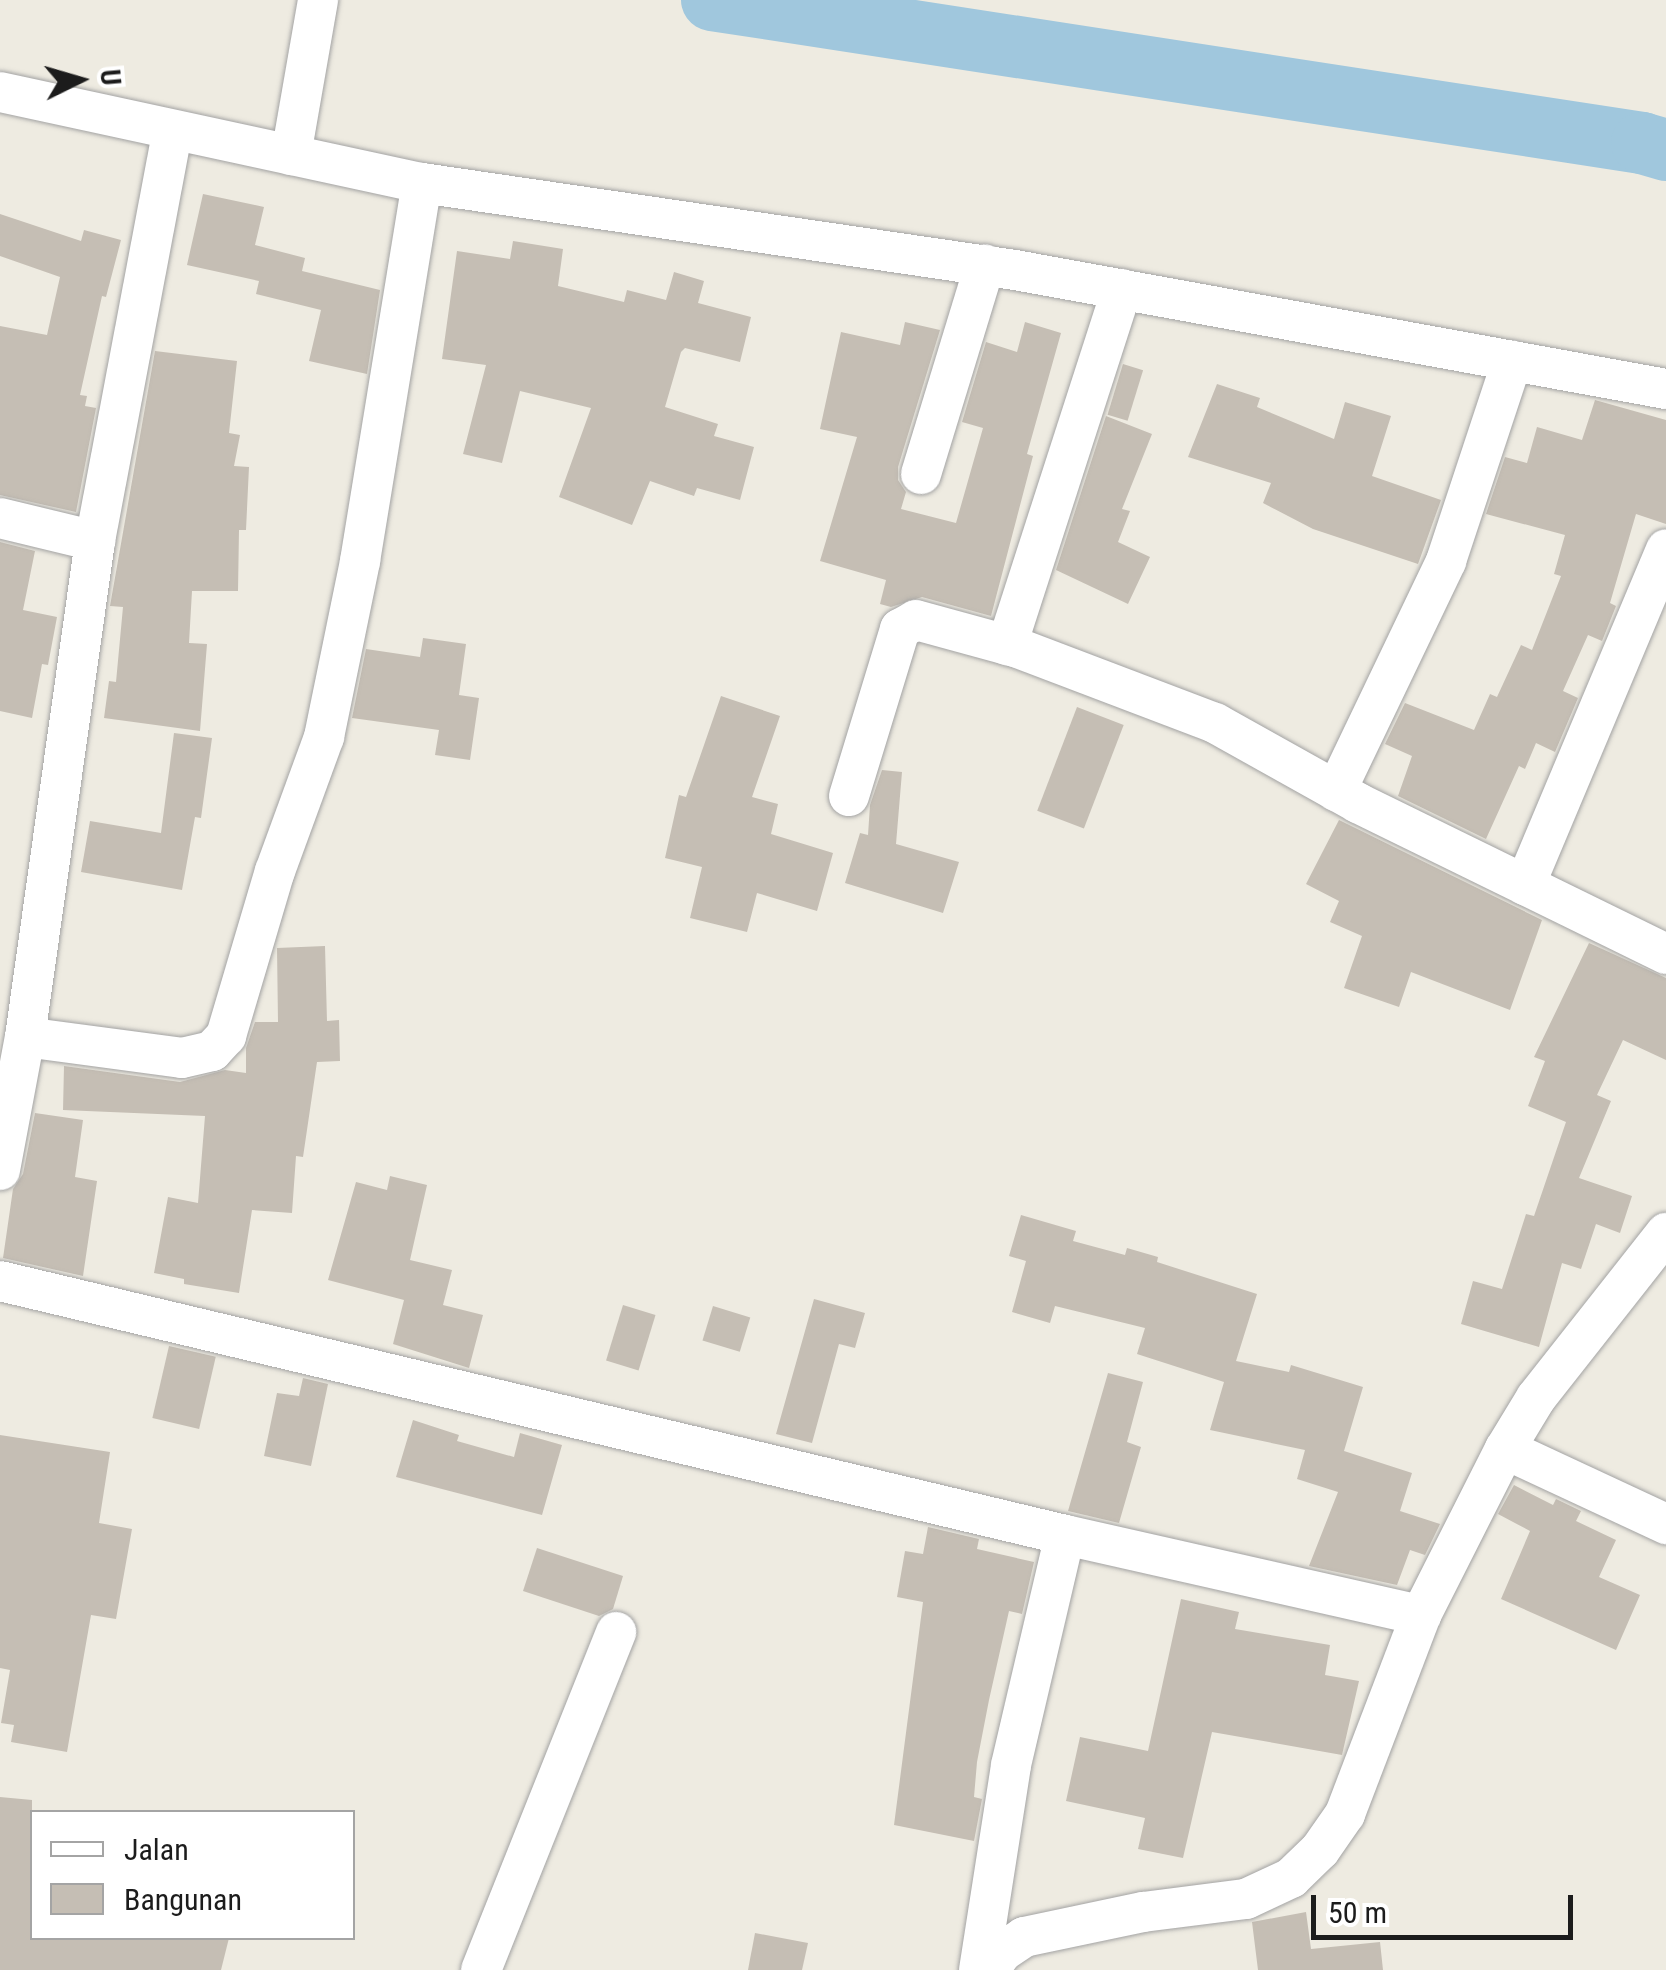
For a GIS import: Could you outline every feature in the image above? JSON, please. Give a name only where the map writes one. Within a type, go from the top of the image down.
[{"type":"street","points":[[291,155],[318,0]]},
{"type":"street","points":[[0,92],[422,183],[985,265],[1666,389]]},
{"type":"street","points":[[0,1167],[24,1037],[95,541],[173,130]]},
{"type":"street","points":[[24,1037],[182,1058],[212,1051],[226,1036],[275,871],[324,737],[360,560],[422,183]]},
{"type":"street","points":[[921,474],[985,265]]},
{"type":"street","points":[[1007,645],[1122,290]]},
{"type":"street","points":[[1336,791],[1446,560],[1512,362]]},
{"type":"street","points":[[0,518],[95,541]]},
{"type":"street","points":[[1524,884],[1666,549]]},
{"type":"street","points":[[849,796],[904,623],[916,620],[1007,645],[1215,723],[1336,791],[1666,954]]},
{"type":"street","points":[[989,1970],[1002,1952],[1024,1937],[1143,1912],[1246,1899],[1290,1878],[1320,1850],[1344,1814],[1421,1615],[1505,1449],[1536,1398],[1666,1233]]},
{"type":"street","points":[[0,1280],[1065,1535],[1421,1615]]},
{"type":"street","points":[[1505,1449],[1666,1524]]},
{"type":"street","points":[[979,1970],[1011,1766],[1065,1535]]},
{"type":"street","points":[[481,1970],[616,1632]]},
{"type":"building","points":[[203,194],[264,207],[255,245],[305,258],[302,271],[380,290],[367,374],[309,361],[321,310],[256,294],[259,281],[187,265]]},
{"type":"building","points":[[0,214],[81,241],[84,230],[121,240],[106,297],[102,296],[80,395],[87,396],[85,406],[96,408],[76,512],[0,495],[0,326],[47,335],[60,277],[0,256]]},
{"type":"building","points":[[513,241],[563,249],[558,286],[624,302],[627,290],[666,300],[674,272],[704,281],[698,303],[751,317],[740,362],[685,348],[681,352],[665,407],[718,424],[714,436],[754,447],[740,500],[697,488],[694,496],[650,481],[632,525],[559,497],[591,408],[520,391],[502,463],[463,454],[486,365],[442,359],[457,251],[510,259]]},
{"type":"building","points":[[905,322],[940,330],[898,467],[898,480],[906,492],[901,509],[956,523],[983,428],[962,422],[986,342],[1017,352],[1025,322],[1061,333],[1027,454],[1033,456],[991,616],[922,597],[891,607],[880,604],[886,580],[820,561],[857,437],[820,429],[841,332],[900,345]]},
{"type":"building","points":[[155,351],[237,361],[229,433],[240,435],[234,466],[249,467],[246,530],[239,530],[238,591],[192,591],[189,643],[207,644],[200,731],[104,718],[109,681],[116,682],[123,607],[110,606]]},
{"type":"building","points":[[1123,364],[1143,370],[1128,421],[1108,415]]},
{"type":"building","points":[[1217,384],[1260,398],[1257,407],[1334,439],[1345,402],[1391,416],[1372,476],[1441,500],[1418,564],[1313,529],[1263,503],[1271,483],[1188,457]]},
{"type":"building","points":[[1595,400],[1666,420],[1666,524],[1636,514],[1610,603],[1616,606],[1602,641],[1588,635],[1563,691],[1578,698],[1555,752],[1536,743],[1525,769],[1519,766],[1486,839],[1398,796],[1412,756],[1385,744],[1405,703],[1474,730],[1490,694],[1497,697],[1521,645],[1532,650],[1561,576],[1554,574],[1565,535],[1486,514],[1505,457],[1527,463],[1537,427],[1582,440]]},
{"type":"building","points":[[1106,416],[1152,434],[1122,509],[1130,511],[1118,542],[1150,557],[1128,604],[1056,570]]},
{"type":"building","points":[[0,542],[35,551],[23,610],[57,617],[48,665],[42,664],[32,718],[0,711]]},
{"type":"building","points":[[423,638],[466,644],[459,695],[479,698],[470,760],[435,755],[439,730],[352,718],[366,649],[420,657]]},
{"type":"building","points":[[721,696],[780,716],[752,797],[778,804],[771,834],[833,853],[817,911],[757,893],[747,932],[690,918],[702,867],[665,858],[679,795],[686,797]]},
{"type":"building","points":[[1077,707],[1124,725],[1084,829],[1037,811]]},
{"type":"building","points":[[174,733],[212,738],[201,818],[195,817],[182,890],[81,872],[90,821],[161,833]]},
{"type":"building","points":[[882,770],[902,772],[896,844],[959,862],[943,913],[845,883],[860,833],[868,835],[870,805]]},
{"type":"building","points":[[1339,820],[1542,920],[1510,1010],[1411,972],[1399,1007],[1344,988],[1362,936],[1330,922],[1339,901],[1306,884]]},
{"type":"building","points":[[1589,943],[1666,978],[1666,1060],[1623,1040],[1597,1095],[1611,1101],[1579,1178],[1632,1196],[1620,1233],[1596,1224],[1581,1269],[1562,1263],[1539,1347],[1461,1324],[1473,1281],[1502,1289],[1526,1214],[1534,1216],[1566,1122],[1528,1106],[1545,1061],[1534,1057]]},
{"type":"building","points":[[325,946],[327,1021],[339,1020],[340,1061],[317,1062],[303,1157],[296,1156],[292,1213],[252,1210],[239,1293],[184,1284],[184,1279],[154,1273],[168,1197],[198,1203],[205,1116],[63,1110],[64,1066],[180,1082],[225,1070],[246,1073],[246,1048],[255,1022],[278,1022],[277,948]]},
{"type":"building","points":[[35,1113],[83,1120],[75,1177],[97,1181],[83,1276],[3,1258],[13,1189],[23,1174]]},
{"type":"building","points":[[390,1176],[427,1185],[410,1260],[452,1270],[443,1305],[483,1315],[469,1368],[393,1344],[404,1300],[328,1280],[356,1182],[387,1190]]},
{"type":"building","points":[[1021,1215],[1076,1231],[1073,1241],[1125,1255],[1127,1248],[1158,1257],[1157,1262],[1257,1294],[1236,1361],[1289,1372],[1291,1365],[1363,1387],[1344,1451],[1412,1473],[1400,1511],[1440,1524],[1425,1555],[1410,1550],[1397,1585],[1309,1566],[1338,1492],[1297,1479],[1305,1450],[1210,1430],[1224,1382],[1137,1354],[1145,1328],[1055,1306],[1050,1323],[1012,1312],[1026,1261],[1009,1256]]},
{"type":"building","points":[[814,1299],[865,1313],[855,1348],[839,1344],[812,1443],[776,1434]]},
{"type":"building","points":[[623,1305],[656,1315],[639,1370],[606,1360]]},
{"type":"building","points":[[713,1306],[750,1317],[740,1352],[702,1340]]},
{"type":"building","points":[[169,1346],[216,1357],[199,1429],[152,1418]]},
{"type":"building","points":[[1108,1373],[1143,1382],[1127,1442],[1141,1447],[1119,1523],[1068,1511]]},
{"type":"building","points":[[303,1378],[328,1384],[311,1466],[264,1456],[277,1393],[299,1396]]},
{"type":"building","points":[[413,1420],[459,1435],[457,1441],[514,1457],[520,1433],[562,1445],[542,1515],[396,1477]]},
{"type":"building","points":[[0,1435],[110,1452],[99,1523],[132,1529],[116,1619],[91,1615],[67,1752],[11,1742],[14,1725],[1,1723],[10,1670],[0,1668]]},
{"type":"building","points":[[1514,1485],[1553,1505],[1556,1499],[1581,1511],[1576,1521],[1616,1540],[1599,1577],[1640,1595],[1616,1650],[1501,1599],[1530,1531],[1498,1514]]},
{"type":"building","points":[[928,1527],[979,1539],[977,1549],[1034,1562],[1022,1614],[1009,1611],[989,1700],[977,1762],[974,1797],[982,1799],[974,1841],[894,1825],[923,1602],[897,1597],[905,1551],[923,1554]]},
{"type":"building","points":[[537,1548],[623,1576],[613,1609],[599,1616],[523,1591]]},
{"type":"building","points":[[1181,1599],[1239,1612],[1235,1629],[1330,1645],[1325,1675],[1359,1681],[1342,1755],[1212,1732],[1183,1858],[1138,1849],[1145,1818],[1066,1801],[1080,1737],[1148,1751]]},
{"type":"building","points":[[0,1797],[32,1800],[30,1940],[228,1940],[221,1970],[0,1970]]},
{"type":"building","points":[[1306,1912],[1311,1949],[1380,1942],[1383,1970],[1258,1970],[1252,1922]]},
{"type":"building","points":[[755,1933],[808,1943],[802,1970],[748,1970]]},
{"type":"waterway","points":[[712,0],[1642,143],[1666,150]]}]
